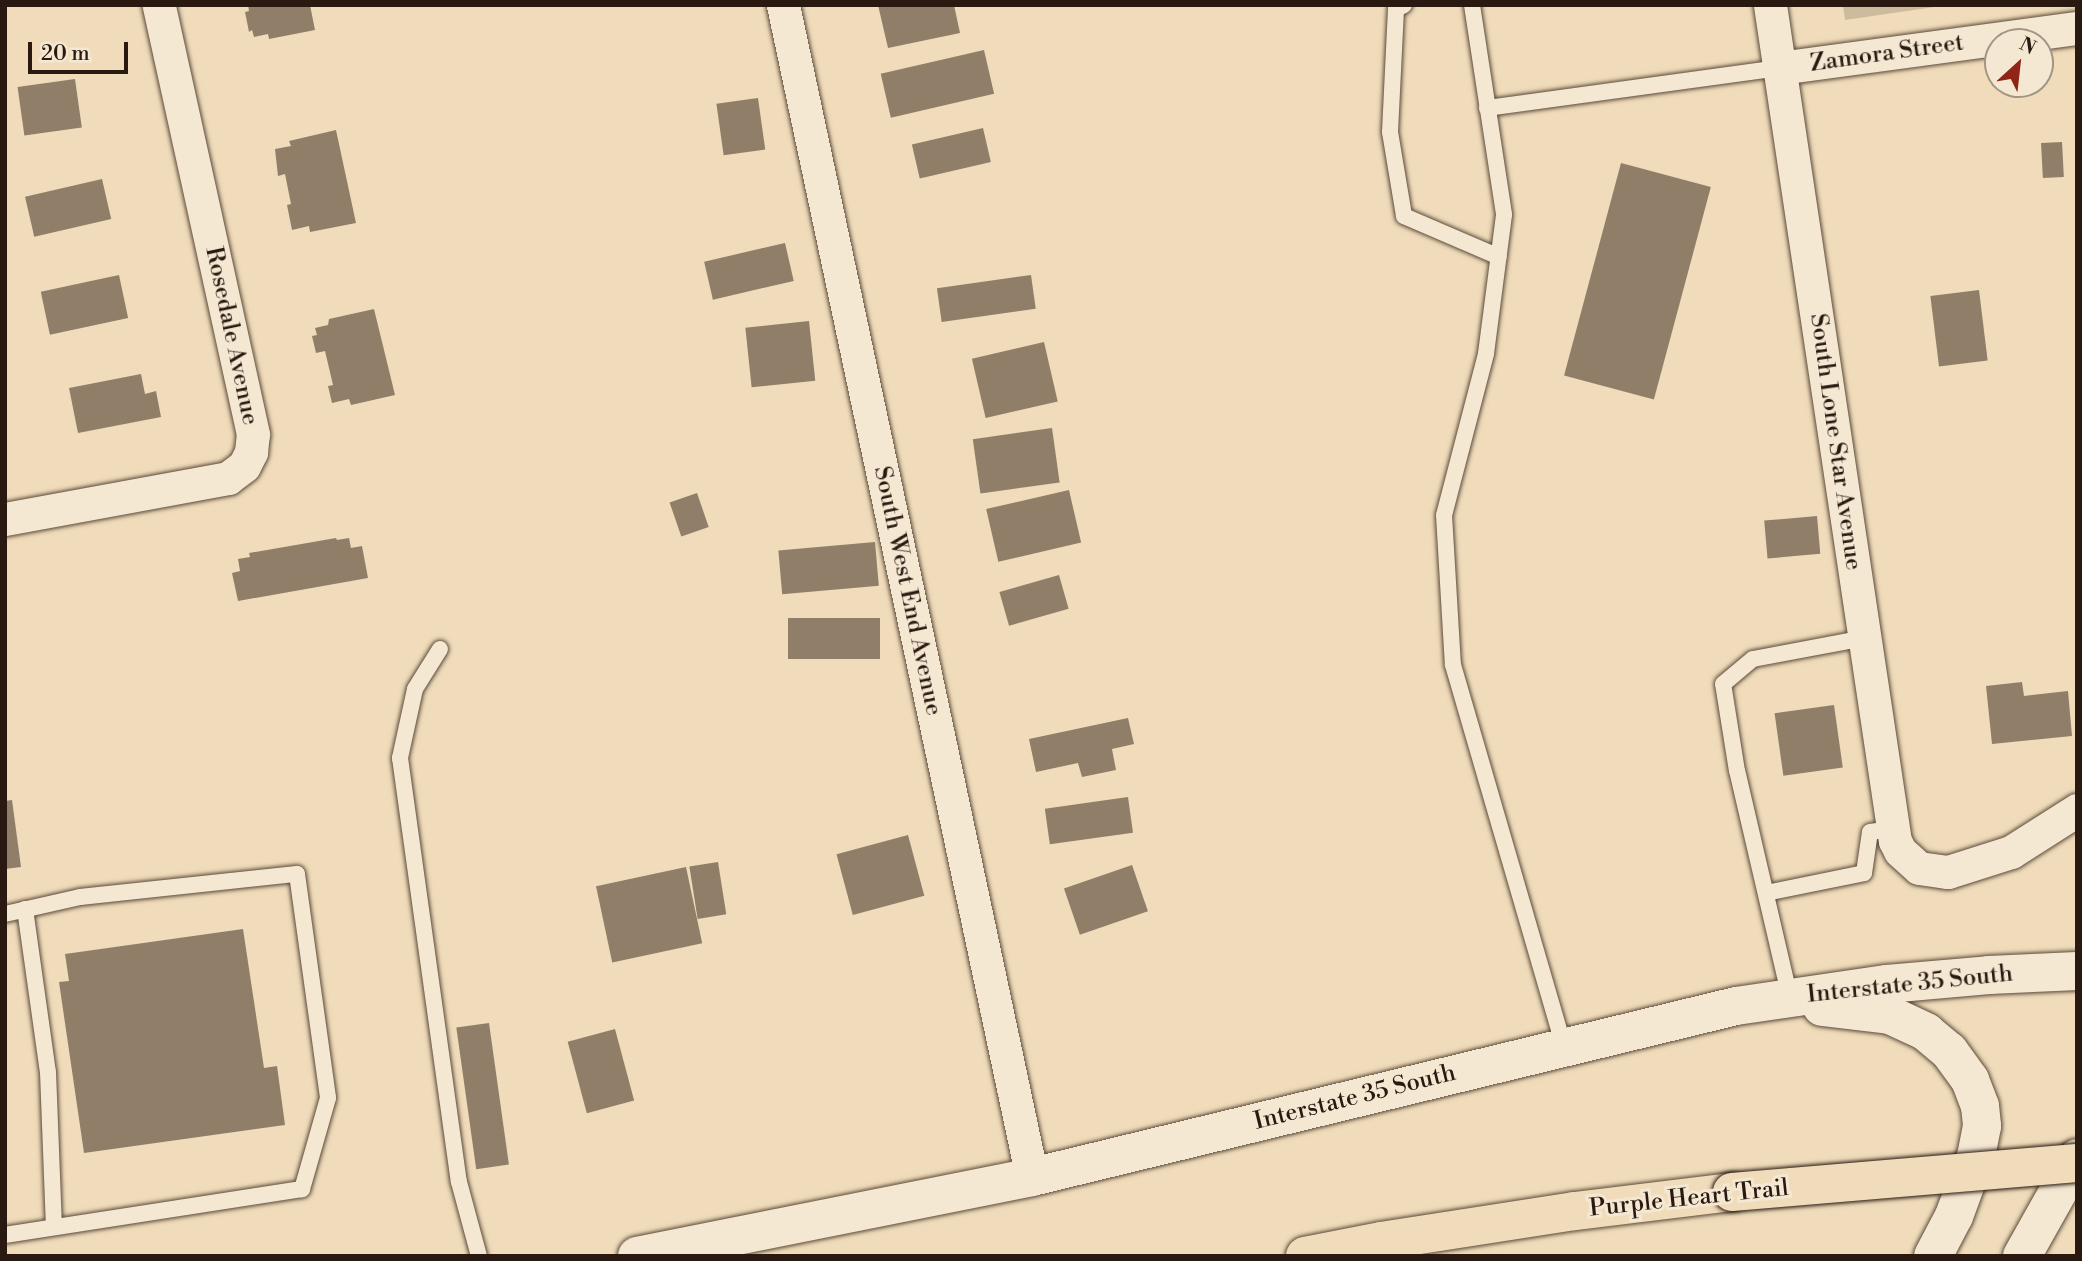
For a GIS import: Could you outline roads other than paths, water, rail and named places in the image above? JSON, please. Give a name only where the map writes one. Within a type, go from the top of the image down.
[{"type":"highway","name":"Purple Heart Trail","points":[[1305,1256],[1381,1241],[1575,1211],[1732,1192],[2077,1163]]},
{"type":"main road","name":"Interstate 35 South","points":[[637,1256],[1032,1177],[1736,1006],[1886,984],[2077,971]]},
{"type":"main road","points":[[1736,1006],[1843,1007],[1890,1016],[1926,1032],[1949,1051],[1970,1080],[1980,1106],[1982,1126],[1969,1180],[1933,1256]]},
{"type":"main road","points":[[2022,1256],[2077,1158]]},
{"type":"street","name":"Rosedale Avenue","points":[[5,519],[228,478],[244,466],[251,452],[253,434],[159,5]]},
{"type":"street","name":"South West End Avenue","points":[[783,5],[1032,1177]]},
{"type":"street","name":"South Lone Star Avenue","points":[[1770,5],[1892,829],[1900,851],[1919,868],[1948,873],[1987,862],[2019,847],[2077,810]]},
{"type":"street","name":"Zamora Street","points":[[1780,68],[2077,28]]},
{"type":"lane","points":[[1404,5],[1396,9],[1390,132],[1404,216],[1499,257]]},
{"type":"lane","points":[[1472,5],[1504,215],[1486,354],[1444,515],[1453,665],[1564,1048]]},
{"type":"lane","points":[[1487,108],[1780,68]]},
{"type":"lane","points":[[1790,998],[1737,771],[1723,684],[1754,659],[1864,638]]},
{"type":"lane","points":[[440,649],[415,689],[400,758],[459,1182],[479,1256]]},
{"type":"lane","points":[[1766,893],[1864,873],[1870,832],[1892,829]]},
{"type":"lane","points":[[5,914],[80,897],[297,874],[328,1098],[302,1189],[5,1235]]},
{"type":"lane","points":[[25,909],[48,1072],[54,1226]]}]
